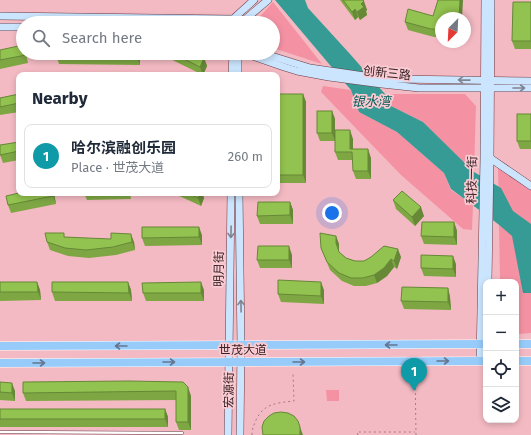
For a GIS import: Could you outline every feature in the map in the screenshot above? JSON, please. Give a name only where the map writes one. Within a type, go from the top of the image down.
[{"type":"main road","points":[[238,16],[254,0]]},
{"type":"main road","name":"科技一街","points":[[484,315],[488,159],[485,0]]},
{"type":"main road","name":"科技一街","points":[[487,80],[491,0]]},
{"type":"main road","points":[[249,16],[266,2]]},
{"type":"main road","points":[[0,16],[16,16]]},
{"type":"main road","points":[[0,27],[16,28]]},
{"type":"main road","name":"创新三路","points":[[280,59],[310,68],[419,88],[531,88]]},
{"type":"main road","points":[[232,72],[233,60]]},
{"type":"main road","points":[[238,60],[238,72]]},
{"type":"main road","name":"创新三路","points":[[265,60],[314,75],[338,79],[380,81],[531,81]]},
{"type":"main road","points":[[488,159],[531,186]]},
{"type":"main road","name":"明月街","points":[[229,345],[231,196]]},
{"type":"main road","name":"明月街","points":[[239,196],[241,345]]},
{"type":"main road","name":"科技一街","points":[[485,236],[488,279]]},
{"type":"main road","name":"世茂大道","points":[[0,346],[483,344]]},
{"type":"main road","points":[[519,344],[531,344]]},
{"type":"main road","name":"宏源街","points":[[228,435],[229,345]]},
{"type":"main road","name":"宏源街","points":[[240,435],[241,345]]},
{"type":"main road","name":"世茂大道","points":[[0,363],[483,361]]},
{"type":"main road","points":[[519,361],[531,361]]},
{"type":"lane","points":[[0,432],[182,434]]},
{"type":"path","points":[[415,361],[416,435]]},
{"type":"path","points":[[252,435],[252,429],[255,422],[264,409],[270,405],[294,401],[293,373]]},
{"type":"path","points":[[358,435],[357,432],[416,432]]},
{"type":"shaded area","points":[[273,2],[322,64],[280,50],[280,16],[260,16]]},
{"type":"shaded area","points":[[323,86],[351,90],[359,112],[397,132],[444,173],[451,190],[473,205],[472,230],[463,229],[401,175],[321,92]]},
{"type":"shaded area","points":[[385,94],[465,94],[476,106],[474,172],[423,122],[387,104]]},
{"type":"shaded area","points":[[498,167],[531,190],[531,333],[519,334],[519,279],[500,279]]},
{"type":"shaded area","points":[[326,390],[339,390],[339,401],[327,401]]},
{"type":"water","name":"银水湾","points":[[275,0],[305,0],[308,8],[385,94],[387,104],[423,122],[474,172],[501,188],[513,211],[531,224],[531,293],[523,293],[512,236],[451,189],[444,173],[397,132],[359,112],[351,90]]},
{"type":"building","points":[[343,0],[363,0],[364,1],[361,4],[364,7],[357,12],[355,9],[352,12]]},
{"type":"building","points":[[438,0],[460,0],[459,12],[435,12],[435,29],[405,22],[408,9],[433,16]]},
{"type":"building","points":[[513,2],[531,2],[531,41],[512,41]]},
{"type":"building","points":[[16,47],[16,57],[0,60],[0,50]]},
{"type":"building","points":[[186,60],[203,60],[200,67]]},
{"type":"building","points":[[280,94],[303,94],[303,175],[280,175]]},
{"type":"building","points":[[16,95],[16,104],[0,107],[0,98]]},
{"type":"building","points":[[317,111],[332,111],[332,133],[317,133]]},
{"type":"building","points":[[517,114],[531,114],[531,141],[517,141]]},
{"type":"building","points":[[335,130],[350,130],[350,149],[368,149],[368,171],[353,171],[352,152],[335,152]]},
{"type":"building","points":[[16,142],[16,152],[0,155],[0,145]]},
{"type":"building","points":[[402,191],[421,207],[412,217],[393,200]]},
{"type":"building","points":[[16,194],[16,196],[53,196],[8,205],[6,196]]},
{"type":"building","points":[[258,202],[290,202],[290,215],[257,216]]},
{"type":"building","points":[[422,222],[454,222],[454,237],[421,236]]},
{"type":"building","points":[[142,227],[199,227],[199,237],[142,238]]},
{"type":"building","points":[[45,233],[64,233],[64,237],[111,239],[111,233],[131,234],[132,242],[113,247],[86,250],[65,248],[47,242]]},
{"type":"building","points":[[320,233],[336,236],[336,243],[339,252],[346,258],[355,261],[364,261],[384,246],[398,249],[394,261],[391,259],[384,268],[374,275],[363,278],[351,278],[339,273],[327,262],[321,248]]},
{"type":"building","points":[[258,246],[289,246],[289,260],[257,260]]},
{"type":"building","points":[[421,255],[453,256],[453,269],[421,268]]},
{"type":"building","points":[[278,280],[321,282],[321,296],[278,294]]},
{"type":"building","points":[[0,282],[37,282],[38,292],[0,292]]},
{"type":"building","points":[[52,282],[128,282],[129,293],[52,292]]},
{"type":"building","points":[[201,282],[201,293],[143,293],[142,283]]},
{"type":"building","points":[[402,287],[448,288],[448,302],[401,301]]},
{"type":"building","points":[[0,382],[12,383],[12,393],[0,392]]},
{"type":"building","points":[[23,382],[183,382],[188,387],[188,422],[176,422],[176,391],[23,393]]},
{"type":"building","points":[[0,409],[165,409],[165,419],[0,419]]},
{"type":"building","points":[[281,412],[294,416],[300,427],[300,435],[263,435],[262,427],[264,421],[274,413]]},
{"type":"place","name":"哈尔滨融创乐园","points":[[414,391]]}]
